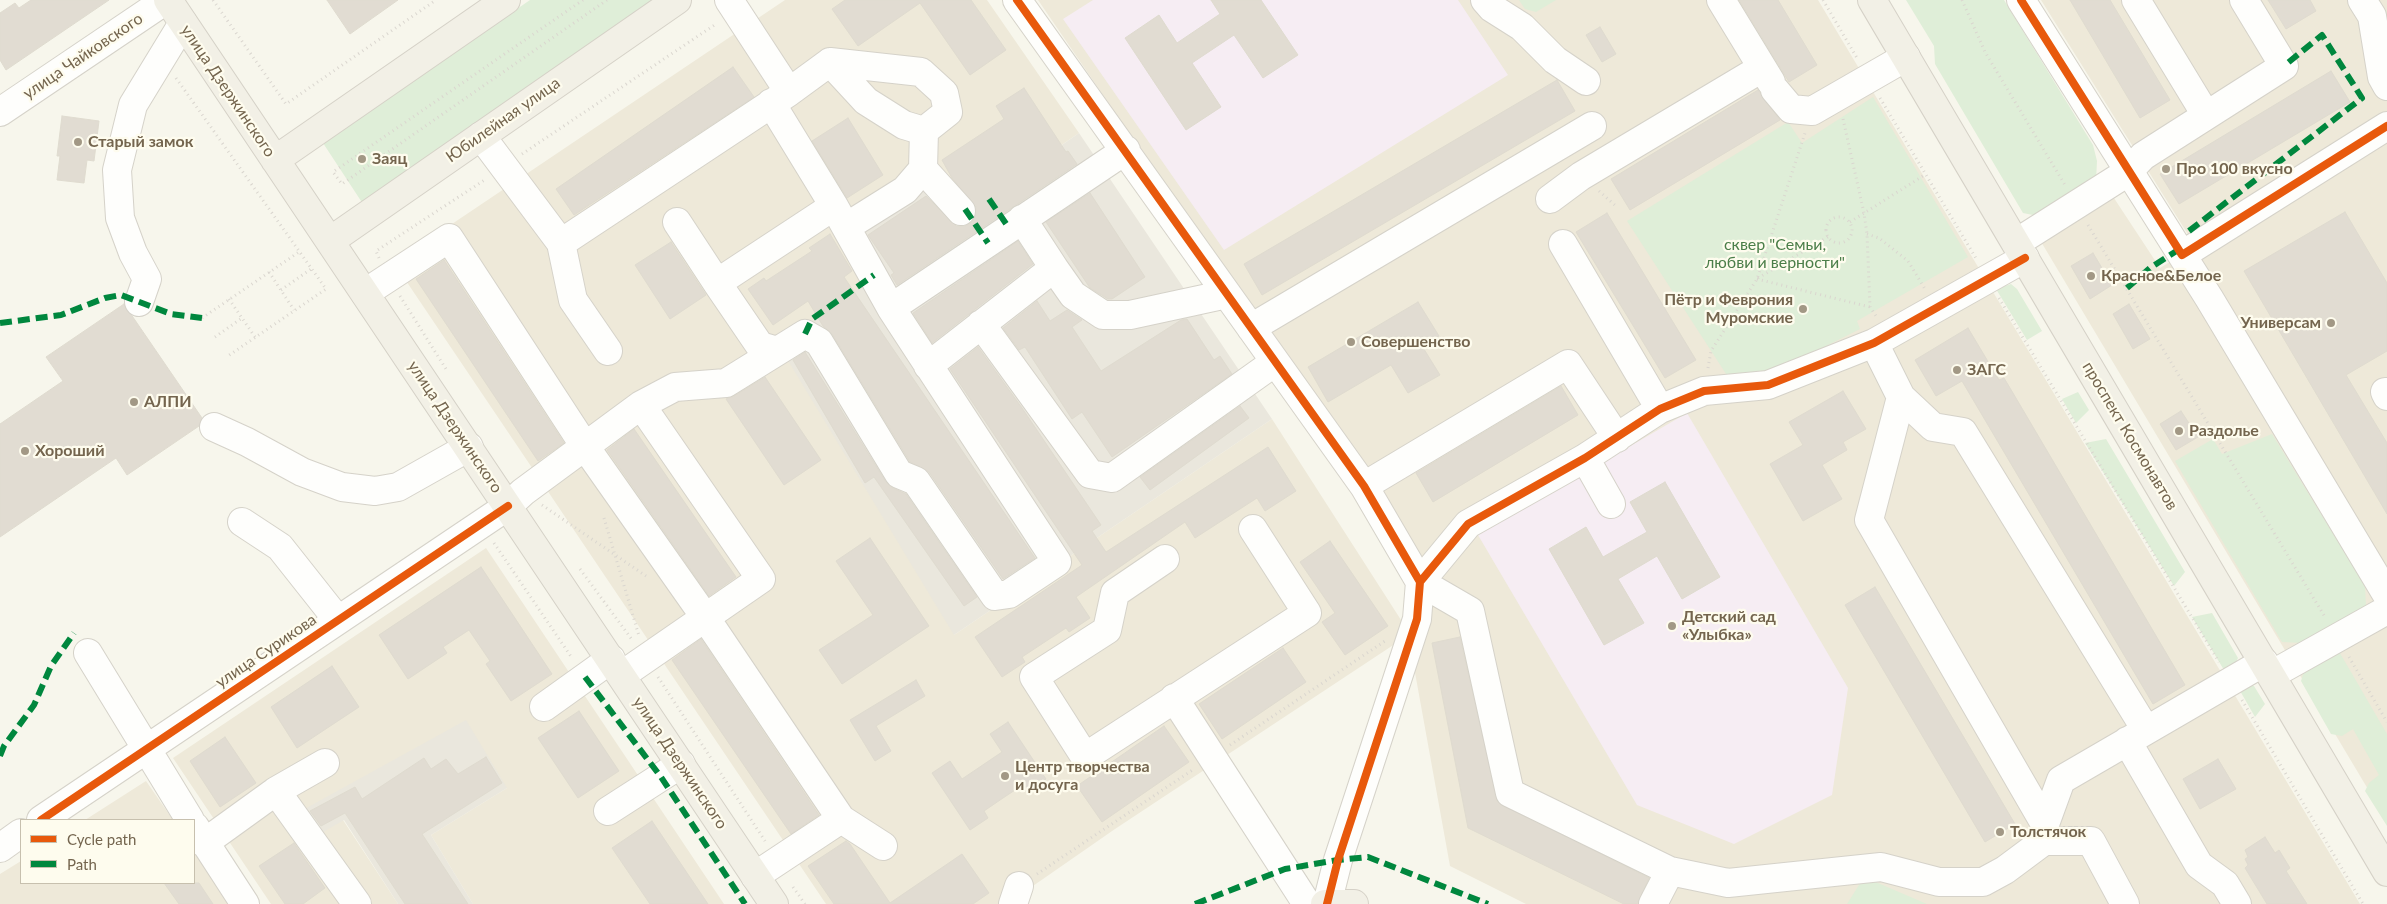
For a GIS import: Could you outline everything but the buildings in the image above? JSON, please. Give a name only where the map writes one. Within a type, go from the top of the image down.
[{"type":"main road","name":"улица Дзержинского","points":[[167,0],[469,447],[516,499],[616,667],[774,904]]},
{"type":"main road","points":[[275,160],[506,0]]},
{"type":"main road","name":"Юбилейная улица","points":[[330,241],[678,0]]},
{"type":"main road","name":"проспект Космонавтов","points":[[1872,0],[2387,872]]},
{"type":"main road","points":[[1326,904],[1354,904]]},
{"type":"street","name":"улица Чайковского","points":[[1,108],[167,0]]},
{"type":"street","points":[[1017,0],[1126,150],[1364,486],[1420,582],[1470,612],[1510,792],[1670,871],[1728,884],[1881,867],[1939,882],[1984,882],[2005,870],[2044,833],[2061,780],[2230,681],[2267,669],[2338,638],[2387,610]]},
{"type":"street","points":[[1485,0],[1492,8],[1522,27],[1555,60],[1586,81]]},
{"type":"street","points":[[1722,0],[1769,80],[1792,109],[1812,111],[1906,57]]},
{"type":"street","points":[[2021,0],[2182,255],[2387,595]]},
{"type":"street","points":[[2136,0],[2206,115]]},
{"type":"street","points":[[1326,904],[1338,860],[1417,619],[1420,582],[1468,524],[1585,458],[1660,409],[1704,391],[1768,384],[1881,340],[1988,279],[2077,205],[2128,172],[2143,156],[2284,66],[2244,0]]},
{"type":"street","points":[[733,5],[840,216],[891,308],[928,366],[1054,268]]},
{"type":"street","points":[[2373,8],[2382,77],[2387,86]]},
{"type":"street","points":[[139,302],[147,279],[133,254],[120,218],[117,170],[133,105],[183,23]]},
{"type":"street","points":[[830,62],[866,101],[904,125],[924,131]]},
{"type":"street","points":[[561,243],[780,98],[830,62],[921,72],[944,93],[948,112],[924,131]]},
{"type":"street","points":[[1550,200],[1580,176],[1769,80]]},
{"type":"street","points":[[1251,328],[1592,126]]},
{"type":"street","points":[[2182,255],[2387,126]]},
{"type":"street","points":[[718,283],[840,216],[905,190],[923,169],[924,131]]},
{"type":"street","points":[[480,136],[561,243],[573,300],[608,351]]},
{"type":"street","points":[[891,308],[1126,150]]},
{"type":"street","points":[[1521,168],[1580,176]]},
{"type":"street","points":[[923,169],[961,212]]},
{"type":"street","points":[[1022,220],[1073,295],[1103,316],[1130,315],[1227,294]]},
{"type":"street","points":[[677,222],[760,346],[777,351]]},
{"type":"street","points":[[365,293],[450,238],[584,446],[705,617],[840,819],[883,846]]},
{"type":"street","points":[[1563,244],[1660,409]]},
{"type":"street","points":[[981,324],[1090,474],[1112,478],[1275,362]]},
{"type":"street","name":"улица Сурикова","points":[[42,819],[482,524],[641,405],[675,388],[726,383],[805,334],[819,342],[899,474],[916,481],[995,596],[1008,594],[1057,562],[928,366]]},
{"type":"street","points":[[1881,340],[1901,397],[1933,427],[1962,432],[2136,736],[2200,865],[2225,884],[2237,904]]},
{"type":"street","points":[[1364,486],[1568,364],[1617,438]]},
{"type":"street","points":[[1901,397],[1869,520],[2044,833]]},
{"type":"street","points":[[544,707],[585,677],[646,658],[761,579],[641,405]]},
{"type":"street","points":[[214,427],[247,442],[302,472],[342,487],[375,491],[398,487],[469,447]]},
{"type":"street","points":[[1585,458],[1610,504]]},
{"type":"street","points":[[242,522],[280,547],[337,620]]},
{"type":"street","points":[[1165,559],[1115,594],[1107,630],[1034,677],[1085,757],[1307,613],[1253,529]]},
{"type":"street","points":[[88,653],[189,819]]},
{"type":"street","points":[[1174,698],[1307,904]]},
{"type":"street","points":[[245,904],[196,830],[276,791],[326,763]]},
{"type":"street","points":[[608,811],[681,764]]},
{"type":"street","points":[[276,791],[357,904]]},
{"type":"street","points":[[756,876],[840,819]]},
{"type":"street","points":[[2044,833],[2090,840],[2126,904]]},
{"type":"street","points":[[0,848],[20,834]]},
{"type":"street","points":[[1653,904],[1670,871]]},
{"type":"path","points":[[213,0],[286,104],[436,0]]},
{"type":"path","points":[[583,0],[334,172],[342,184],[607,0]]},
{"type":"path","points":[[1823,0],[2363,904]]},
{"type":"path","points":[[1962,0],[1984,52],[2387,722]]},
{"type":"path","points":[[451,376],[389,277],[376,250],[504,166],[733,5]]},
{"type":"path","points":[[162,58],[326,289],[228,356]]},
{"type":"path","points":[[1838,96],[1864,213],[1867,234],[1870,307],[1881,340]]},
{"type":"path","points":[[1704,391],[1711,351],[1757,279],[1812,111]]},
{"type":"path","points":[[1850,222],[1926,174]]},
{"type":"path","points":[[1840,216],[1850,222],[1852,227],[1849,238],[1839,243],[1828,237],[1826,226],[1834,217],[1840,216]]},
{"type":"path","points":[[1867,234],[1879,238],[1908,261],[1937,308]]},
{"type":"path","points":[[1757,279],[1828,237]]},
{"type":"path","points":[[202,318],[299,252]]},
{"type":"path","points":[[281,290],[312,269]]},
{"type":"path","points":[[269,272],[294,310]]},
{"type":"path","points":[[1757,279],[1870,307]]},
{"type":"path","points":[[229,299],[255,337]]},
{"type":"path","points":[[216,337],[242,318]]},
{"type":"path","points":[[516,499],[615,555],[653,581]]},
{"type":"path","points":[[602,509],[646,658]]},
{"type":"path","points":[[482,524],[585,677]]},
{"type":"path","points":[[576,563],[646,658],[805,904]]},
{"type":"shaded area","points":[[785,0],[987,0],[1079,133],[955,219],[954,635],[1272,419],[1410,634],[1115,829],[1007,904],[826,904],[394,263]]},
{"type":"shaded area","points":[[1038,0],[1818,0],[2360,904],[1526,904],[1450,866],[1412,656],[1415,551]]},
{"type":"shaded area","points":[[1093,0],[1458,0],[1508,75],[1224,250],[1063,19]]},
{"type":"shaded area","points":[[2041,0],[2387,0],[2387,111],[2189,236]]},
{"type":"shaded area","points":[[2387,129],[2387,821],[2037,235],[2110,192],[2160,268]]},
{"type":"shaded area","points":[[1079,133],[1272,419],[954,635],[778,344],[885,270],[858,228],[931,181],[956,219]]},
{"type":"shaded area","name":"Детский сад «Улыбка»","points":[[1687,413],[1848,688],[1832,795],[1734,844],[1637,805],[1478,535]]},
{"type":"shaded area","points":[[486,548],[724,904],[473,904],[431,835],[507,788],[343,820],[398,904],[271,904],[173,758]]},
{"type":"shaded area","points":[[466,720],[507,788],[431,835],[473,904],[398,904],[344,820],[318,835],[301,811]]},
{"type":"shaded area","points":[[146,781],[172,819],[87,819]]},
{"type":"shaded area","points":[[195,852],[230,904],[0,904],[0,874],[20,862],[20,884],[195,884]]},
{"type":"green space","points":[[530,0],[656,0],[363,204],[323,143]]},
{"type":"green space","points":[[1519,0],[1556,0],[1536,12],[1525,9]]},
{"type":"green space","points":[[1906,0],[2004,0],[2093,145],[2097,161],[2096,181],[2043,212],[2033,215],[2023,213],[1935,64],[1934,46]]},
{"type":"green space","name":"сквер \"Семьи, любви и верности\"","points":[[1873,97],[1968,257],[1857,321],[1860,329],[1768,375],[1728,377],[1627,221],[1788,122],[1802,143]]},
{"type":"green space","points":[[2011,284],[2017,289],[2042,331],[2027,340],[1996,289]]},
{"type":"green space","points":[[2078,392],[2089,410],[2076,423],[2062,399]]},
{"type":"green space","points":[[2272,434],[2365,586],[2366,606],[2302,643],[2282,642],[2175,461],[2213,439],[2222,454]]},
{"type":"green space","points":[[2106,439],[2185,572],[2174,586],[2085,443]]},
{"type":"green space","points":[[2212,613],[2238,658],[2235,664],[2224,670],[2192,617]]},
{"type":"green space","points":[[2337,648],[2387,734],[2387,826],[2365,791],[2369,783],[2379,775],[2353,729],[2342,736],[2331,734],[2301,681],[2305,668]]},
{"type":"green space","points":[[2249,684],[2254,686],[2265,704],[2255,717],[2239,689]]},
{"type":"green space","points":[[1864,877],[1927,904],[1847,904]]},
{"type":"marked path","points":[[2189,231],[2362,98],[2322,35],[2284,66]]},
{"type":"marked path","points":[[989,199],[1009,228]]},
{"type":"marked path","points":[[965,209],[988,243]]},
{"type":"marked path","points":[[2127,288],[2150,268],[2178,250]]},
{"type":"marked path","points":[[805,334],[812,319],[874,275]]},
{"type":"marked path","points":[[0,323],[61,315],[105,298],[121,295],[171,314],[202,318]]},
{"type":"marked path","points":[[0,756],[4,746],[34,705],[51,666],[74,633]]},
{"type":"marked path","points":[[585,677],[661,777],[745,904]]},
{"type":"marked path","points":[[1195,904],[1285,869],[1368,857],[1488,904]]},
{"type":"cycle path","points":[[1017,0],[1364,486],[1420,582]]},
{"type":"cycle path","points":[[2021,0],[2182,255],[2387,126]]},
{"type":"cycle path","points":[[1327,904],[1338,860],[1417,619],[1420,582],[1468,524],[1585,458],[1660,409],[1704,391],[1768,385],[1874,343],[2025,258]]},
{"type":"cycle path","points":[[42,819],[508,506]]},
{"type":"place","name":"Старый замок","points":[[78,142]]},
{"type":"place","name":"Заяц","points":[[362,159]]},
{"type":"place","name":"Про 100 вкусно","points":[[2166,169]]},
{"type":"place","name":"Красное&Белое","points":[[2091,276]]},
{"type":"place","name":"Пётр и Феврония Муромские","points":[[1803,309]]},
{"type":"place","name":"Универсам","points":[[2331,323]]},
{"type":"place","name":"Совершенство","points":[[1351,342]]},
{"type":"place","name":"ЗАГС","points":[[1957,370]]},
{"type":"place","name":"АЛПИ","points":[[134,402]]},
{"type":"place","name":"Раздолье","points":[[2179,431]]},
{"type":"place","name":"Хороший","points":[[25,451]]},
{"type":"place","name":"Детский сад «Улыбка»","points":[[1672,626]]},
{"type":"place","name":"Центр творчества и досуга","points":[[1005,776]]},
{"type":"place","name":"Толстячок","points":[[2000,832]]}]
